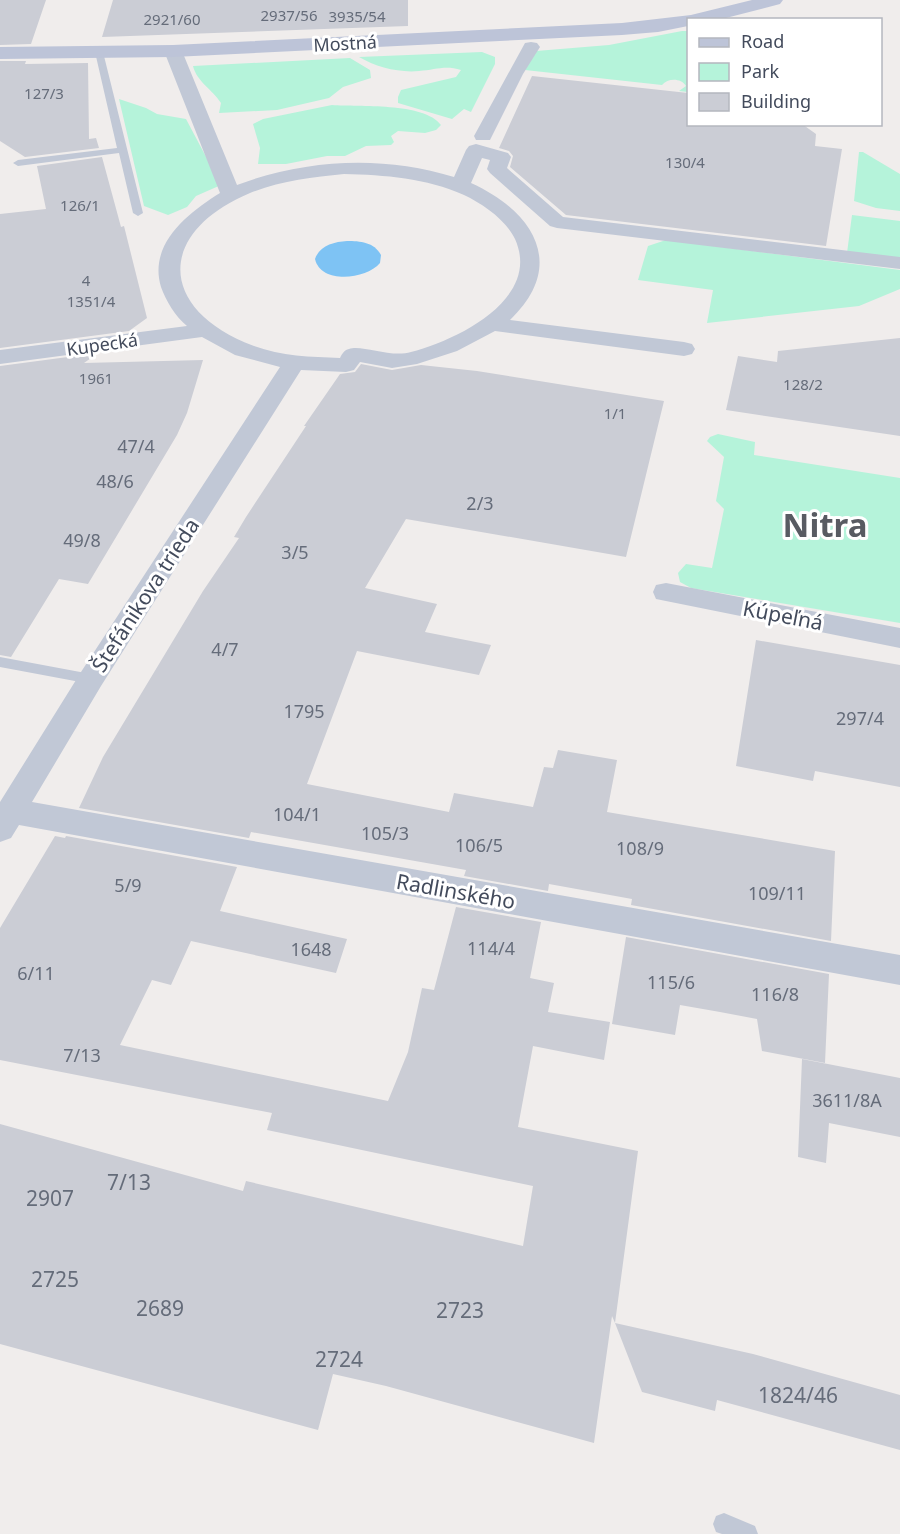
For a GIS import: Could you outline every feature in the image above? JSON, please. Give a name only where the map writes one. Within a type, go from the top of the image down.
[{"type":"street","points":[[698,18],[774,0]]},
{"type":"street","name":"Mostná","points":[[0,53],[173,51],[622,29],[687,21]]},
{"type":"street","points":[[460,186],[531,46]]},
{"type":"street","points":[[173,51],[231,195]]},
{"type":"street","points":[[480,143],[501,157],[497,170],[557,222]]},
{"type":"street","points":[[344,168],[385,169],[424,175],[460,186],[485,198],[505,212],[520,229],[529,248],[530,267],[525,287],[512,307],[492,324],[452,346],[396,361],[354,354],[346,366],[294,363],[243,350],[204,330],[180,308],[168,284],[168,258],[180,234],[201,213],[231,195],[265,181],[304,172],[344,168]]},
{"type":"street","points":[[527,229],[557,222],[900,263]]},
{"type":"street","points":[[492,324],[684,349]]},
{"type":"street","name":"Kupecká","points":[[0,357],[204,330]]},
{"type":"street","name":"Štefánikova trieda","points":[[6,820],[91,679],[294,363]]},
{"type":"street","name":"Kúpeľná","points":[[666,592],[900,638]]},
{"type":"street","name":"Radlinského","points":[[6,820],[900,970]]},
{"type":"lane","points":[[99,52],[138,213]]},
{"type":"lane","points":[[18,163],[123,150]]},
{"type":"lane","points":[[0,662],[91,679]]},
{"type":"lane","points":[[724,1524],[747,1534]]},
{"type":"green space","points":[[687,31],[687,92],[679,91],[686,86],[678,80],[671,80],[662,85],[525,70],[536,51],[609,45]]},
{"type":"green space","points":[[482,52],[495,57],[495,64],[471,112],[464,109],[452,119],[398,103],[398,97],[401,90],[456,77],[461,70],[445,68],[396,70],[373,64],[359,57]]},
{"type":"green space","points":[[350,58],[370,70],[371,78],[343,87],[329,98],[277,110],[219,113],[221,103],[201,81],[193,66]]},
{"type":"green space","points":[[119,99],[157,114],[186,119],[221,185],[196,196],[187,207],[168,215],[144,206]]},
{"type":"green space","points":[[332,105],[406,109],[420,112],[441,125],[436,130],[425,133],[398,131],[391,136],[394,142],[391,145],[366,146],[345,156],[327,156],[286,164],[258,164],[260,148],[253,124],[263,119]]},
{"type":"green space","points":[[859,152],[863,152],[900,174],[900,211],[876,208],[854,201]]},
{"type":"green space","points":[[852,215],[900,221],[900,259],[847,253]]},
{"type":"green space","points":[[666,240],[900,270],[900,289],[859,306],[707,323],[713,290],[638,280],[648,246]]},
{"type":"green space","points":[[718,434],[755,442],[754,455],[900,478],[900,623],[691,588],[680,582],[678,573],[686,564],[712,568],[724,509],[716,501],[724,457],[707,441]]},
{"type":"water","points":[[362,242],[375,247],[381,255],[380,263],[365,273],[355,276],[335,276],[326,273],[315,259],[317,254],[332,243]]},
{"type":"building","points":[[0,0],[46,0],[31,44],[0,45]]},
{"type":"building","points":[[113,0],[408,0],[408,26],[102,37]]},
{"type":"building","points":[[0,61],[26,61],[25,64],[88,63],[89,139],[96,138],[99,148],[25,157],[0,141]]},
{"type":"building","points":[[532,76],[687,93],[687,126],[805,126],[816,134],[815,146],[842,149],[826,246],[566,215],[510,167],[513,156],[509,151],[499,148]]},
{"type":"building","points":[[102,157],[121,227],[124,226],[147,318],[129,331],[0,348],[0,214],[46,209],[37,166]]},
{"type":"building","points":[[900,338],[900,436],[726,410],[738,356],[777,362],[778,351]]},
{"type":"building","points":[[98,353],[84,363],[203,360],[187,413],[177,435],[88,584],[59,579],[11,657],[0,655],[0,366]]},
{"type":"building","points":[[361,364],[392,370],[421,365],[477,371],[664,401],[626,557],[406,519],[365,588],[437,604],[425,632],[491,645],[479,675],[357,651],[307,784],[449,812],[454,793],[533,807],[544,767],[553,768],[558,750],[617,760],[607,812],[835,851],[831,941],[631,905],[632,899],[549,884],[548,891],[464,876],[466,870],[251,832],[249,838],[79,808],[103,757],[203,591],[239,538],[234,537],[246,517],[340,374],[355,372]]},
{"type":"building","points":[[756,640],[900,665],[900,787],[815,771],[813,781],[736,766]]},
{"type":"building","points":[[55,836],[65,838],[66,836],[237,867],[220,911],[347,939],[336,973],[191,941],[171,985],[152,980],[120,1045],[388,1101],[408,1052],[422,988],[434,990],[456,907],[541,922],[530,978],[554,983],[548,1012],[610,1022],[604,1060],[533,1046],[518,1127],[638,1151],[615,1323],[612,1316],[594,1443],[386,1386],[333,1374],[318,1430],[0,1344],[0,1124],[243,1191],[246,1181],[523,1246],[533,1186],[267,1130],[272,1113],[0,1060],[0,928]]},
{"type":"building","points":[[626,937],[829,974],[825,1063],[762,1051],[757,1019],[720,1012],[680,1005],[675,1035],[612,1024]]},
{"type":"building","points":[[802,1059],[900,1078],[900,1137],[829,1123],[826,1163],[798,1157]]},
{"type":"building","points":[[615,1323],[753,1354],[900,1395],[900,1450],[717,1400],[715,1411],[642,1392]]},
{"type":"district","name":"Nitra","points":[[825,524]]}]
